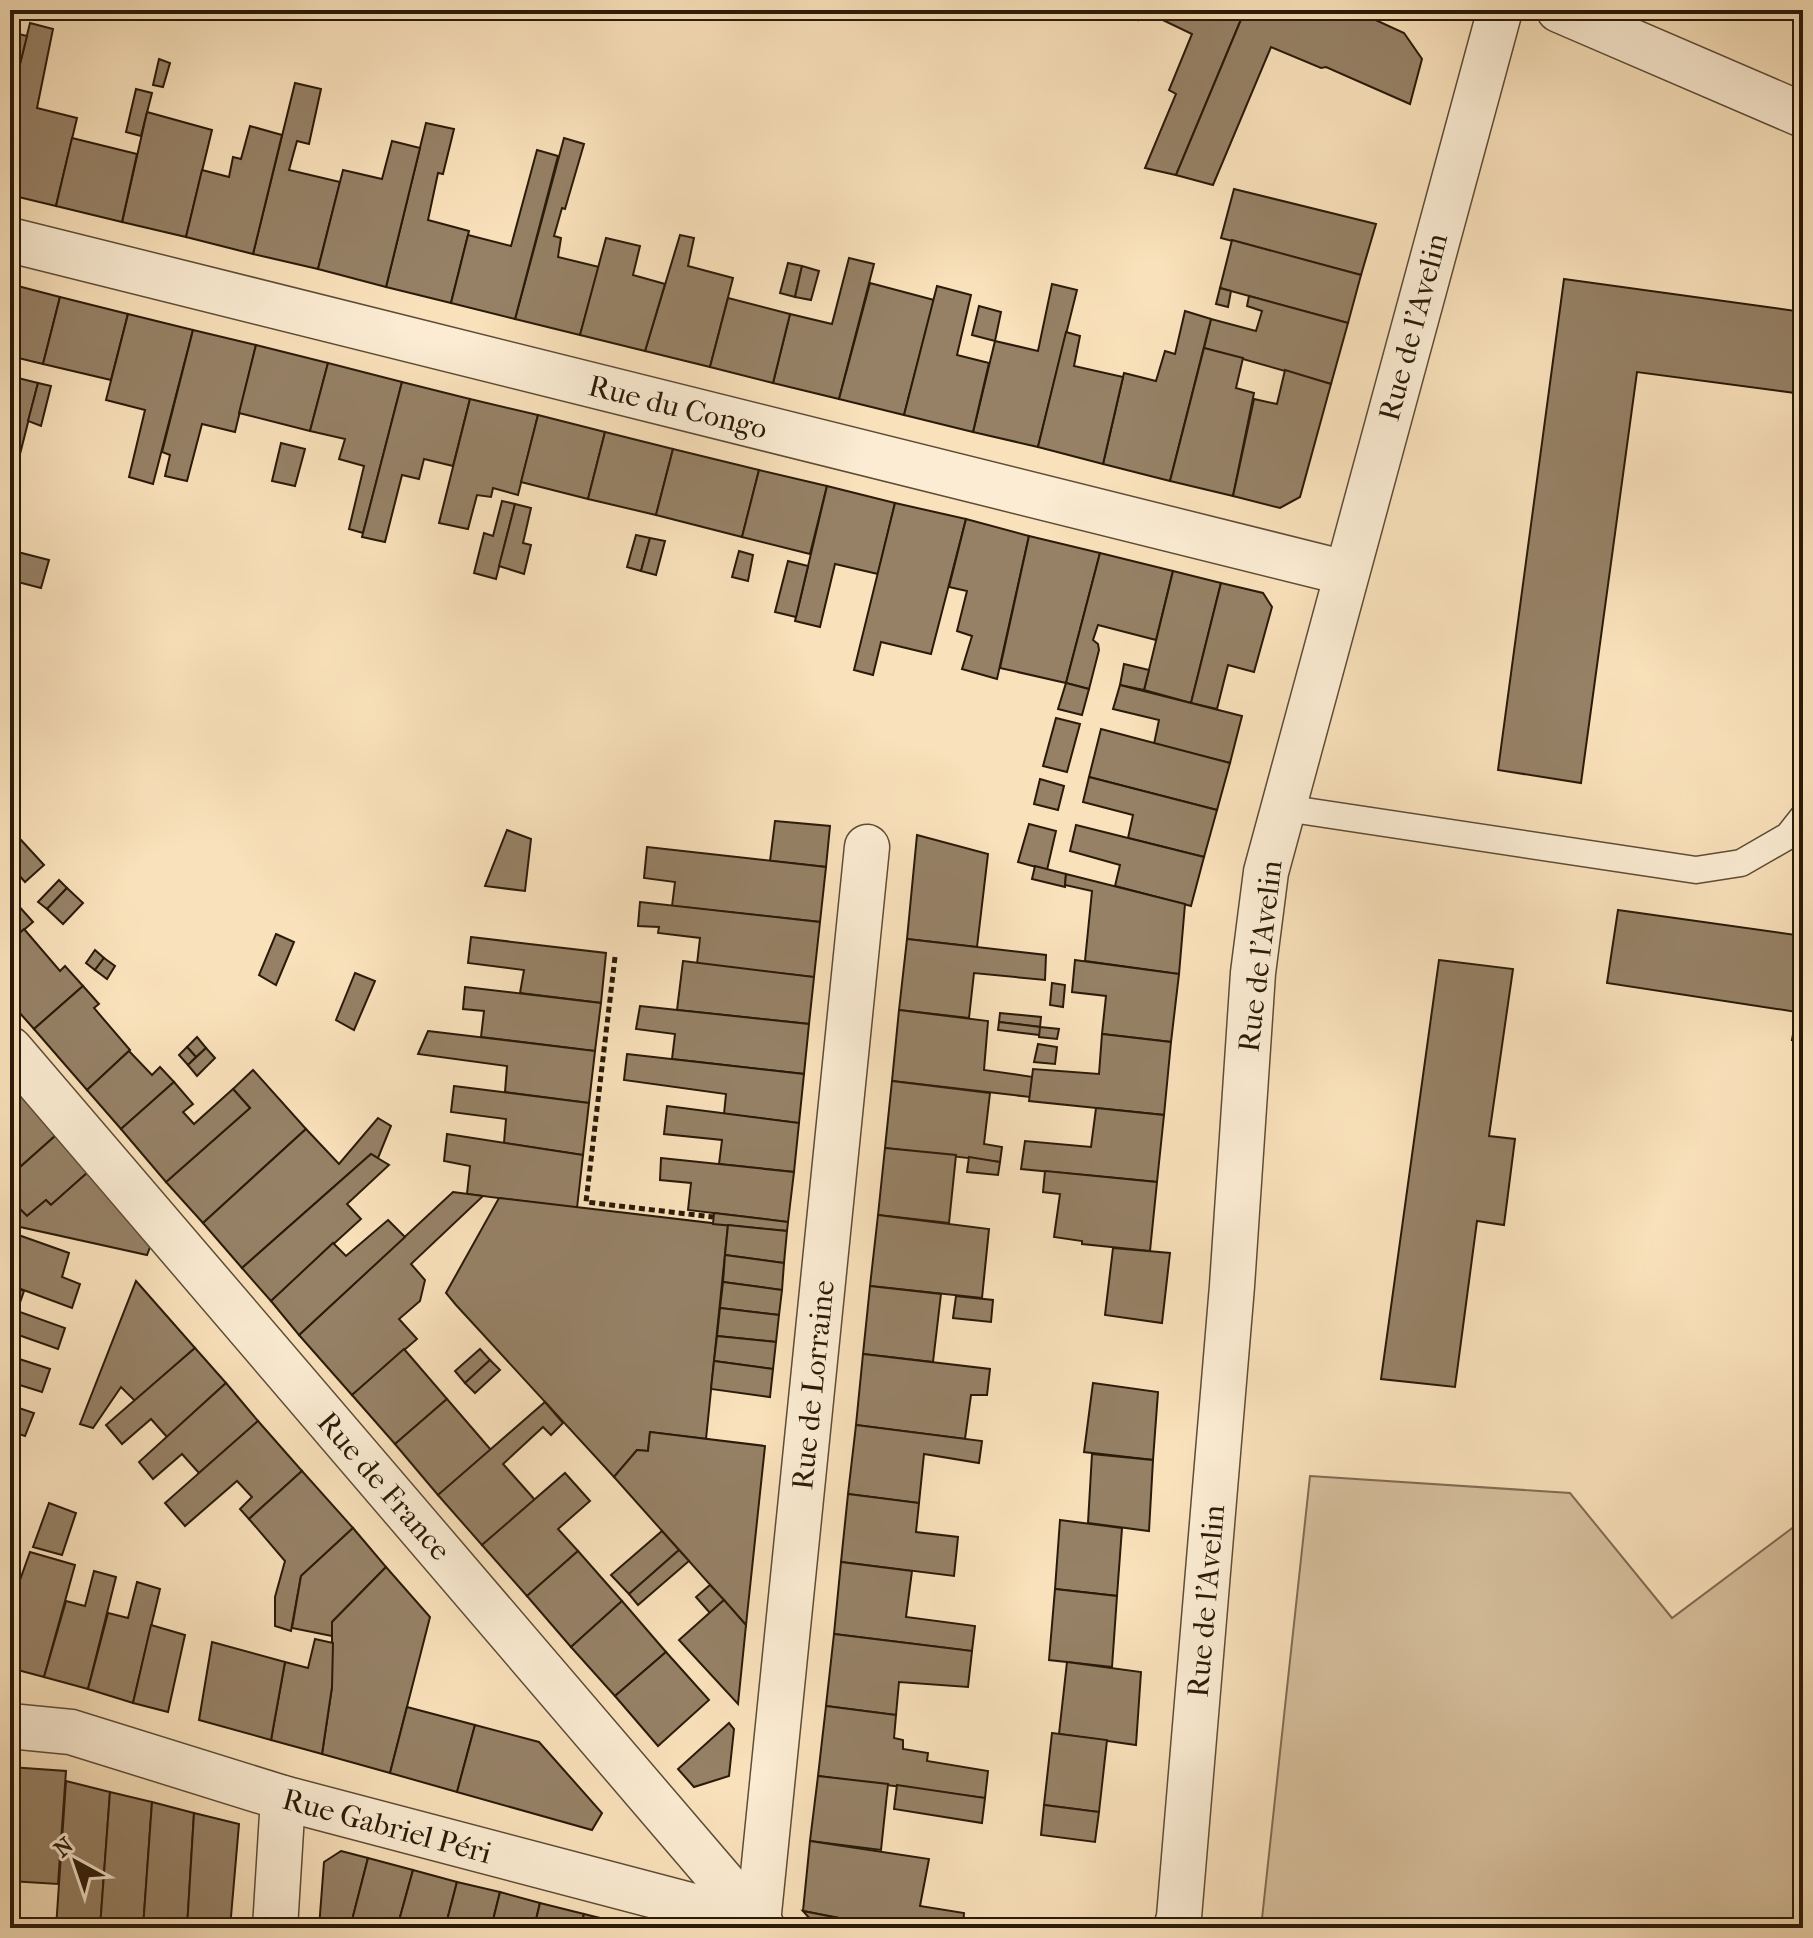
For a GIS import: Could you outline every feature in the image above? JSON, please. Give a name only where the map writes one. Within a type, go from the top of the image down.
[{"type":"street","name":"Rue de l'Avelin","points":[[1176,1928],[1226,1363],[1253,973],[1266,872],[1500,10]]},
{"type":"street","points":[[1559,10],[1803,115]]},
{"type":"street","name":"Rue du Congo","points":[[10,240],[1346,573]]},
{"type":"street","name":"Rue de Lorraine","points":[[761,1926],[867,847]]},
{"type":"street","name":"Rue de France","points":[[10,1049],[761,1926]]},
{"type":"street","name":"Rue Gabriel Péri","points":[[10,1726],[71,1732],[95,1738],[283,1798],[698,1918],[761,1926]]},
{"type":"street","points":[[275,1928],[283,1798]]},
{"type":"lane","points":[[1285,808],[1696,870],[1741,863],[1788,836],[1803,817]]},
{"type":"path","points":[[615,957],[586,1202],[713,1217]]},
{"type":"shaded area","points":[[1310,1476],[1570,1493],[1672,1618],[1803,1520],[1803,1928],[1261,1928]]},
{"type":"building","points":[[1118,10],[1142,10],[1138,20]]},
{"type":"building","points":[[1142,10],[1245,10],[1176,175],[1145,168],[1176,94],[1169,90],[1192,34]]},
{"type":"building","points":[[1245,10],[1354,10],[1404,33],[1422,59],[1410,104],[1271,47],[1213,185],[1176,175]]},
{"type":"building","points":[[30,23],[53,29],[37,108],[77,118],[56,206],[10,195],[10,104]]},
{"type":"building","points":[[10,32],[27,36],[10,104]]},
{"type":"building","points":[[159,59],[170,63],[163,87],[153,85]]},
{"type":"building","points":[[295,83],[321,89],[309,144],[297,141],[289,170],[340,182],[318,269],[253,254]]},
{"type":"building","points":[[136,89],[152,93],[141,136],[126,132]]},
{"type":"building","points":[[147,112],[212,130],[186,237],[122,222]]},
{"type":"building","points":[[426,123],[454,129],[443,174],[438,173],[428,220],[469,231],[451,303],[386,287]]},
{"type":"building","points":[[250,126],[282,135],[253,254],[186,237],[202,170],[229,177],[233,157],[241,159]]},
{"type":"building","points":[[72,138],[137,154],[122,222],[56,206]]},
{"type":"building","points":[[564,138],[584,144],[554,236],[561,238],[558,257],[599,267],[580,335],[515,319]]},
{"type":"building","points":[[392,141],[420,148],[386,287],[318,269],[343,170],[382,179]]},
{"type":"building","points":[[537,150],[558,156],[515,319],[451,303],[468,235],[511,246]]},
{"type":"building","points":[[1234,189],[1376,224],[1361,275],[1221,238]]},
{"type":"building","points":[[680,235],[694,238],[688,266],[733,278],[710,367],[645,351]]},
{"type":"building","points":[[606,238],[640,246],[633,275],[665,284],[645,351],[580,335]]},
{"type":"building","points":[[1232,240],[1361,275],[1348,323],[1220,288]]},
{"type":"building","points":[[849,258],[874,264],[839,399],[773,383],[790,314],[832,324]]},
{"type":"building","points":[[788,263],[802,266],[795,297],[780,293]]},
{"type":"building","points":[[802,266],[819,271],[811,300],[795,297]]},
{"type":"building","points":[[1564,279],[1803,312],[1803,394],[1637,372],[1581,783],[1498,770]]},
{"type":"building","points":[[870,283],[934,300],[904,415],[839,399]]},
{"type":"building","points":[[10,284],[60,297],[43,364],[10,356]]},
{"type":"building","points":[[1052,284],[1077,290],[1038,447],[973,432],[995,341],[1038,351]]},
{"type":"building","points":[[937,286],[971,295],[957,355],[989,363],[973,432],[904,415]]},
{"type":"building","points":[[1220,288],[1231,291],[1228,307],[1216,304]]},
{"type":"building","points":[[1249,296],[1348,323],[1331,384],[1204,348],[1211,319],[1256,331],[1262,311],[1247,306]]},
{"type":"building","points":[[60,297],[128,314],[111,380],[43,364]]},
{"type":"building","points":[[728,298],[790,314],[773,383],[710,367]]},
{"type":"building","points":[[979,306],[1001,312],[995,341],[972,335]]},
{"type":"building","points":[[1185,311],[1211,319],[1170,481],[1103,464],[1124,373],[1156,381],[1165,351],[1175,354]]},
{"type":"building","points":[[128,314],[193,330],[153,484],[129,477],[145,410],[106,400]]},
{"type":"building","points":[[193,330],[256,345],[235,432],[202,424],[187,481],[165,476],[170,455],[162,452]]},
{"type":"building","points":[[1066,332],[1080,336],[1074,366],[1123,377],[1103,464],[1038,447]]},
{"type":"building","points":[[256,345],[328,363],[310,431],[239,413]]},
{"type":"building","points":[[1204,348],[1243,358],[1236,388],[1254,393],[1233,496],[1170,481]]},
{"type":"building","points":[[328,363],[402,382],[363,533],[349,529],[364,466],[339,459],[345,439],[310,431]]},
{"type":"building","points":[[1285,370],[1331,384],[1300,497],[1280,508],[1233,496],[1254,399],[1277,404]]},
{"type":"building","points":[[14,377],[38,383],[20,454],[10,452],[10,393]]},
{"type":"building","points":[[402,382],[470,399],[453,466],[424,459],[419,479],[402,475],[385,542],[362,537]]},
{"type":"building","points":[[38,383],[51,386],[41,426],[28,421]]},
{"type":"building","points":[[470,399],[538,415],[518,495],[493,488],[491,497],[477,495],[468,529],[439,523]]},
{"type":"building","points":[[538,415],[605,432],[588,499],[521,482]]},
{"type":"building","points":[[605,432],[673,449],[656,515],[588,499]]},
{"type":"building","points":[[281,443],[305,449],[295,486],[272,481]]},
{"type":"building","points":[[673,449],[759,470],[742,537],[656,515]]},
{"type":"building","points":[[759,470],[827,486],[810,554],[742,537]]},
{"type":"building","points":[[827,486],[895,503],[878,574],[835,564],[820,627],[795,621]]},
{"type":"building","points":[[502,501],[515,504],[496,579],[474,573],[484,533],[493,536]]},
{"type":"building","points":[[895,503],[966,519],[931,654],[881,642],[873,675],[854,670]]},
{"type":"building","points":[[515,504],[531,508],[523,543],[531,545],[524,574],[499,566]]},
{"type":"building","points":[[966,519],[1029,536],[997,679],[962,669],[972,636],[957,631],[967,591],[949,587]]},
{"type":"building","points":[[636,535],[650,538],[641,571],[627,567]]},
{"type":"building","points":[[1029,536],[1100,553],[1066,683],[1000,668]]},
{"type":"building","points":[[650,538],[665,541],[656,575],[641,571]]},
{"type":"building","points":[[10,550],[49,560],[41,588],[10,580]]},
{"type":"building","points":[[739,551],[753,555],[748,581],[732,577]]},
{"type":"building","points":[[1100,553],[1173,571],[1156,640],[1098,625],[1093,640],[1099,650],[1089,689],[1066,683]]},
{"type":"building","points":[[788,561],[808,566],[796,617],[775,612]]},
{"type":"building","points":[[1173,571],[1221,583],[1191,703],[1144,690]]},
{"type":"building","points":[[1221,583],[1263,593],[1272,607],[1254,672],[1228,665],[1217,709],[1191,703]]},
{"type":"building","points":[[1124,664],[1149,670],[1144,690],[1120,685]]},
{"type":"building","points":[[1066,683],[1089,689],[1082,715],[1058,709]]},
{"type":"building","points":[[1120,685],[1242,716],[1230,763],[1154,744],[1159,720],[1113,709]]},
{"type":"building","points":[[1056,718],[1080,724],[1067,772],[1043,766]]},
{"type":"building","points":[[1101,729],[1230,763],[1217,810],[1089,777]]},
{"type":"building","points":[[1089,777],[1217,810],[1204,857],[1128,838],[1133,815],[1083,802]]},
{"type":"building","points":[[1040,779],[1064,786],[1058,810],[1034,804]]},
{"type":"building","points":[[775,821],[830,826],[826,867],[770,861]]},
{"type":"building","points":[[1029,824],[1056,831],[1047,870],[1018,862]]},
{"type":"building","points":[[1076,825],[1204,857],[1191,906],[1115,886],[1120,865],[1070,851]]},
{"type":"building","points":[[10,828],[44,865],[25,882],[10,865]]},
{"type":"building","points":[[507,830],[531,839],[525,891],[485,886]]},
{"type":"building","points":[[917,835],[988,854],[977,947],[907,939]]},
{"type":"building","points":[[647,847],[826,867],[820,922],[672,906],[675,882],[644,878]]},
{"type":"building","points":[[1035,866],[1066,874],[1065,887],[1032,879]]},
{"type":"building","points":[[1066,874],[1185,904],[1179,974],[1085,961],[1092,891],[1065,885]]},
{"type":"building","points":[[59,880],[67,888],[47,909],[38,902]]},
{"type":"building","points":[[67,888],[83,903],[63,924],[47,909]]},
{"type":"building","points":[[640,902],[820,922],[814,977],[697,964],[700,938],[658,933],[659,927],[638,926]]},
{"type":"building","points":[[16,903],[33,922],[10,942],[10,908]]},
{"type":"building","points":[[1618,910],[1803,936],[1803,1041],[1792,1040],[1797,1012],[1607,983]]},
{"type":"building","points":[[24,929],[60,971],[65,966],[83,986],[34,1029],[10,1002],[10,942]]},
{"type":"building","points":[[276,934],[294,942],[276,985],[259,975]]},
{"type":"building","points":[[471,937],[606,953],[601,1003],[520,993],[524,970],[468,963]]},
{"type":"building","points":[[907,939],[1046,955],[1045,980],[974,973],[969,1018],[899,1010]]},
{"type":"building","points":[[95,950],[104,958],[95,970],[86,963]]},
{"type":"building","points":[[104,958],[115,966],[107,979],[95,970]]},
{"type":"building","points":[[1075,960],[1179,974],[1171,1042],[1102,1034],[1106,996],[1072,992]]},
{"type":"building","points":[[1439,960],[1513,969],[1489,1136],[1515,1139],[1504,1225],[1477,1221],[1455,1387],[1381,1379]]},
{"type":"building","points":[[683,961],[814,977],[809,1024],[677,1010]]},
{"type":"building","points":[[355,973],[375,981],[354,1030],[336,1020]]},
{"type":"building","points":[[1052,983],[1065,985],[1063,1007],[1050,1005]]},
{"type":"building","points":[[83,986],[99,1004],[94,1008],[130,1050],[87,1090],[34,1029]]},
{"type":"building","points":[[465,987],[601,1003],[595,1051],[481,1037],[484,1011],[463,1009]]},
{"type":"building","points":[[640,1006],[809,1024],[804,1074],[672,1059],[675,1034],[636,1029]]},
{"type":"building","points":[[899,1010],[988,1021],[984,1070],[1033,1077],[1030,1097],[892,1081]]},
{"type":"building","points":[[1000,1013],[1041,1017],[1040,1027],[999,1022]]},
{"type":"building","points":[[999,1022],[1040,1027],[1040,1035],[998,1030]]},
{"type":"building","points":[[1040,1027],[1059,1029],[1057,1039],[1039,1037]]},
{"type":"building","points":[[428,1031],[595,1051],[589,1103],[505,1092],[507,1066],[418,1054]]},
{"type":"building","points":[[1102,1034],[1171,1042],[1164,1115],[1029,1101],[1033,1069],[1099,1074]]},
{"type":"building","points":[[197,1037],[206,1048],[196,1057],[187,1047]]},
{"type":"building","points":[[1038,1044],[1057,1047],[1055,1064],[1034,1062]]},
{"type":"building","points":[[187,1047],[196,1057],[188,1065],[179,1055]]},
{"type":"building","points":[[206,1048],[215,1058],[197,1076],[188,1065]]},
{"type":"building","points":[[129,1051],[152,1075],[160,1067],[174,1082],[121,1129],[87,1090]]},
{"type":"building","points":[[627,1054],[804,1074],[799,1123],[724,1114],[726,1094],[624,1080]]},
{"type":"building","points":[[10,1067],[64,1128],[20,1167],[10,1156]]},
{"type":"building","points":[[253,1070],[306,1129],[203,1223],[166,1182],[250,1108],[233,1089]]},
{"type":"building","points":[[892,1081],[990,1093],[984,1144],[1002,1147],[1000,1162],[885,1148]]},
{"type":"building","points":[[174,1082],[193,1104],[183,1112],[194,1124],[233,1089],[250,1108],[166,1182],[121,1129]]},
{"type":"building","points":[[454,1086],[589,1103],[583,1155],[504,1143],[506,1119],[451,1112]]},
{"type":"building","points":[[667,1106],[799,1123],[794,1172],[719,1164],[722,1140],[664,1134]]},
{"type":"building","points":[[1096,1108],[1164,1115],[1157,1182],[1021,1169],[1025,1141],[1091,1147]]},
{"type":"building","points":[[378,1118],[391,1126],[378,1158],[371,1154],[242,1268],[203,1223],[306,1129],[339,1164]]},
{"type":"building","points":[[64,1128],[96,1165],[51,1205],[46,1200],[27,1216],[15,1204],[10,1208],[10,1176]]},
{"type":"building","points":[[447,1134],[583,1155],[577,1208],[467,1194],[470,1166],[444,1161]]},
{"type":"building","points":[[885,1148],[956,1155],[949,1223],[878,1215]]},
{"type":"building","points":[[371,1154],[389,1165],[347,1204],[361,1219],[271,1301],[242,1268]]},
{"type":"building","points":[[969,1157],[1000,1162],[998,1175],[967,1172]]},
{"type":"building","points":[[661,1158],[794,1172],[788,1222],[688,1210],[691,1183],[660,1180]]},
{"type":"building","points":[[96,1165],[155,1234],[147,1255],[20,1227],[17,1234],[10,1232],[10,1208],[15,1204],[27,1216],[46,1200],[51,1205]]},
{"type":"building","points":[[1045,1171],[1157,1182],[1150,1251],[1082,1244],[1082,1241],[1054,1237],[1060,1194],[1043,1192]]},
{"type":"building","points":[[453,1192],[483,1196],[411,1264],[425,1280],[420,1301],[399,1319],[417,1339],[352,1395],[299,1335]]},
{"type":"building","points":[[499,1198],[728,1225],[706,1439],[650,1432],[648,1451],[637,1450],[614,1477],[456,1305],[446,1293]]},
{"type":"building","points":[[714,1213],[788,1222],[787,1231],[713,1224]]},
{"type":"building","points":[[878,1215],[989,1229],[982,1298],[870,1286]]},
{"type":"building","points":[[388,1220],[405,1237],[299,1335],[271,1301],[333,1243],[346,1256]]},
{"type":"building","points":[[728,1225],[787,1231],[784,1263],[725,1255]]},
{"type":"building","points":[[10,1232],[69,1253],[62,1277],[80,1284],[72,1308],[10,1285]]},
{"type":"building","points":[[1113,1248],[1170,1253],[1162,1323],[1105,1315]]},
{"type":"building","points":[[725,1255],[784,1263],[782,1290],[723,1282]]},
{"type":"building","points":[[136,1281],[195,1348],[135,1401],[121,1387],[93,1428],[80,1424]]},
{"type":"building","points":[[723,1282],[782,1290],[779,1315],[720,1308]]},
{"type":"building","points":[[10,1285],[24,1291],[17,1311],[65,1328],[58,1349],[10,1332]]},
{"type":"building","points":[[870,1286],[941,1294],[933,1362],[863,1354]]},
{"type":"building","points":[[956,1296],[993,1300],[991,1322],[953,1318]]},
{"type":"building","points":[[720,1308],[779,1315],[776,1342],[717,1336]]},
{"type":"building","points":[[717,1336],[776,1342],[773,1369],[714,1361]]},
{"type":"building","points":[[195,1348],[226,1383],[167,1437],[151,1419],[122,1444],[106,1425]]},
{"type":"building","points":[[404,1349],[447,1399],[395,1444],[352,1395]]},
{"type":"building","points":[[480,1349],[490,1360],[465,1383],[455,1371]]},
{"type":"building","points":[[863,1354],[990,1369],[987,1395],[971,1395],[965,1439],[856,1425]]},
{"type":"building","points":[[10,1356],[50,1369],[42,1392],[10,1382]]},
{"type":"building","points":[[490,1360],[500,1370],[475,1393],[465,1383]]},
{"type":"building","points":[[714,1361],[773,1369],[770,1397],[711,1389]]},
{"type":"building","points":[[226,1383],[258,1421],[199,1473],[182,1454],[153,1479],[139,1462]]},
{"type":"building","points":[[1093,1383],[1158,1392],[1153,1460],[1084,1452]]},
{"type":"building","points":[[447,1399],[491,1450],[438,1495],[395,1444]]},
{"type":"building","points":[[545,1402],[563,1423],[551,1435],[543,1427],[503,1464],[535,1500],[482,1545],[438,1495]]},
{"type":"building","points":[[10,1405],[34,1413],[25,1436],[10,1431]]},
{"type":"building","points":[[258,1421],[302,1471],[249,1519],[240,1509],[252,1497],[237,1481],[185,1526],[165,1503]]},
{"type":"building","points":[[856,1425],[982,1441],[979,1463],[924,1454],[919,1503],[848,1494]]},
{"type":"building","points":[[650,1432],[765,1446],[746,1625],[614,1477],[637,1450],[648,1451]]},
{"type":"building","points":[[1092,1454],[1153,1460],[1149,1531],[1088,1523]]},
{"type":"building","points":[[10,1458],[17,1460],[10,1477]]},
{"type":"building","points":[[302,1471],[353,1528],[301,1576],[291,1631],[275,1626],[275,1597],[285,1561],[249,1519]]},
{"type":"building","points":[[565,1473],[590,1501],[558,1529],[578,1551],[527,1596],[482,1545]]},
{"type":"building","points":[[848,1494],[919,1503],[916,1532],[958,1537],[954,1576],[841,1562]]},
{"type":"building","points":[[49,1503],[76,1513],[62,1555],[33,1547]]},
{"type":"building","points":[[1060,1520],[1122,1528],[1117,1596],[1055,1589]]},
{"type":"building","points":[[353,1528],[386,1567],[332,1622],[332,1636],[292,1628],[301,1576]]},
{"type":"building","points":[[662,1531],[679,1550],[629,1594],[611,1575]]},
{"type":"building","points":[[679,1550],[689,1561],[638,1605],[629,1594]]},
{"type":"building","points":[[578,1551],[622,1601],[571,1647],[527,1596]]},
{"type":"building","points":[[30,1552],[75,1565],[44,1677],[10,1668],[10,1608]]},
{"type":"building","points":[[841,1562],[912,1571],[906,1617],[975,1626],[972,1651],[834,1634]]},
{"type":"building","points":[[386,1567],[430,1617],[390,1773],[322,1754],[332,1687],[332,1622]]},
{"type":"building","points":[[94,1571],[116,1577],[88,1689],[44,1677],[66,1601],[85,1606]]},
{"type":"building","points":[[10,1582],[19,1583],[10,1608]]},
{"type":"building","points":[[137,1582],[160,1589],[133,1703],[88,1689],[108,1613],[128,1618]]},
{"type":"building","points":[[710,1585],[724,1600],[710,1613],[696,1597]]},
{"type":"building","points":[[1055,1589],[1117,1596],[1112,1667],[1049,1660]]},
{"type":"building","points":[[724,1600],[746,1625],[738,1704],[679,1640]]},
{"type":"building","points":[[622,1601],[666,1652],[615,1696],[571,1647]]},
{"type":"building","points":[[151,1625],[185,1635],[168,1712],[133,1703]]},
{"type":"building","points":[[834,1634],[972,1651],[968,1687],[899,1682],[896,1715],[826,1706]]},
{"type":"building","points":[[315,1639],[333,1643],[332,1687],[322,1754],[271,1740],[285,1662],[308,1668]]},
{"type":"building","points":[[212,1642],[285,1662],[271,1740],[199,1720]]},
{"type":"building","points":[[666,1652],[709,1700],[658,1746],[615,1696]]},
{"type":"building","points":[[1067,1662],[1141,1672],[1136,1745],[1059,1734]]},
{"type":"building","points":[[826,1706],[896,1715],[894,1738],[903,1740],[903,1749],[928,1753],[927,1761],[988,1771],[985,1798],[818,1776]]},
{"type":"building","points":[[407,1707],[475,1725],[457,1792],[390,1773]]},
{"type":"building","points":[[729,1723],[734,1729],[729,1776],[694,1787],[678,1769]]},
{"type":"building","points":[[475,1725],[539,1742],[602,1813],[592,1830],[457,1792]]},
{"type":"building","points":[[1052,1733],[1107,1740],[1099,1812],[1044,1805]]},
{"type":"building","points":[[10,1767],[66,1771],[58,1884],[10,1881]]},
{"type":"building","points":[[818,1776],[888,1784],[881,1850],[810,1841]]},
{"type":"building","points":[[66,1781],[110,1792],[100,1928],[56,1928]]},
{"type":"building","points":[[897,1785],[985,1798],[982,1823],[894,1809]]},
{"type":"building","points":[[110,1792],[152,1802],[143,1928],[100,1928]]},
{"type":"building","points":[[152,1802],[194,1813],[187,1928],[143,1928]]},
{"type":"building","points":[[1044,1805],[1099,1812],[1095,1842],[1041,1835]]},
{"type":"building","points":[[194,1813],[239,1824],[230,1928],[187,1928]]},
{"type":"building","points":[[810,1841],[929,1859],[920,1906],[964,1913],[963,1928],[890,1928],[803,1911]]},
{"type":"building","points":[[341,1851],[368,1858],[350,1928],[319,1928],[324,1862]]},
{"type":"building","points":[[368,1858],[413,1870],[397,1928],[350,1928]]},
{"type":"building","points":[[413,1870],[457,1882],[445,1928],[397,1928]]},
{"type":"building","points":[[457,1882],[500,1892],[491,1928],[445,1928]]},
{"type":"building","points":[[500,1892],[540,1903],[534,1928],[491,1928]]},
{"type":"building","points":[[540,1903],[584,1914],[580,1928],[534,1928]]},
{"type":"building","points":[[803,1911],[890,1928],[818,1928]]},
{"type":"building","points":[[584,1914],[628,1925],[630,1928],[580,1928]]}]
